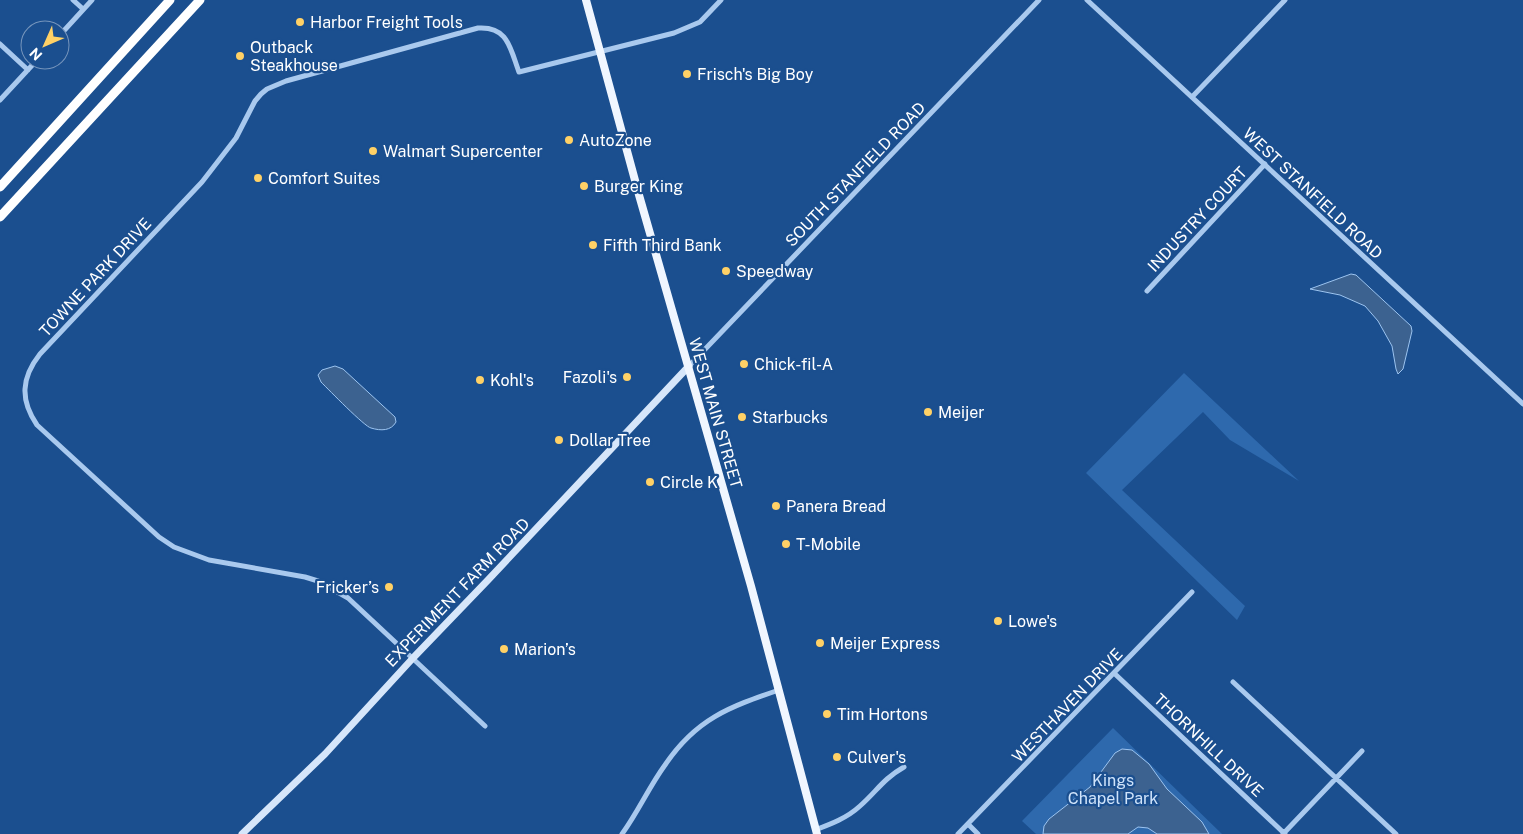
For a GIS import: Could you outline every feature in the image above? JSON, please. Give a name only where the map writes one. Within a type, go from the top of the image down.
[{"type":"highway","points":[[0,187],[170,0]]},
{"type":"highway","points":[[0,217],[200,0]]},
{"type":"highway","points":[[166,38],[206,0]]},
{"type":"main road","name":"WEST MAIN STREET","points":[[586,0],[638,195],[689,366],[779,690],[816,832]]},
{"type":"street","points":[[74,0],[84,10]]},
{"type":"street","points":[[70,25],[92,0]]},
{"type":"street","points":[[600,51],[674,33],[700,22],[721,0]]},
{"type":"street","name":"SOUTH STANFIELD ROAD","points":[[689,366],[1039,0]]},
{"type":"street","name":"WEST STANFIELD ROAD","points":[[1087,0],[1523,404]]},
{"type":"street","points":[[1192,97],[1285,0]]},
{"type":"street","name":"TOWNE PARK DRIVE","points":[[413,658],[348,598],[318,581],[209,560],[174,547],[158,537],[37,424],[26,404],[27,374],[31,364],[40,354],[205,178],[236,138],[255,101],[267,89],[286,81],[478,28],[488,28],[501,32],[506,39],[520,72],[600,51]]},
{"type":"street","points":[[0,44],[20,63]]},
{"type":"street","points":[[0,100],[28,70]]},
{"type":"street","name":"INDUSTRY COURT","points":[[1148,291],[1265,164]]},
{"type":"street","name":"EXPERIMENT FARM ROAD","points":[[242,834],[325,754],[413,658],[689,366]]},
{"type":"street","name":"WESTHAVEN DRIVE","points":[[958,834],[1115,674],[1192,592]]},
{"type":"street","points":[[413,658],[485,726]]},
{"type":"street","name":"THORNHILL DRIVE","points":[[1115,674],[1284,834]]},
{"type":"street","points":[[1234,682],[1396,834]]},
{"type":"street","points":[[622,834],[665,765],[702,724],[739,703],[779,690]]},
{"type":"street","points":[[1284,834],[1362,751]]},
{"type":"street","points":[[816,832],[852,813],[889,775],[904,767]]},
{"type":"street","points":[[968,824],[978,834]]},
{"type":"green space","points":[[1184,373],[1299,481],[1230,440],[1203,412],[1122,490],[1245,606],[1237,620],[1086,473]]},
{"type":"green space","name":"Kings Chapel Park","points":[[1113,728],[1222,834],[1036,834],[1022,821]]},
{"type":"shaded area","points":[[1351,274],[1356,275],[1411,326],[1412,331],[1403,369],[1398,374],[1392,346],[1378,321],[1365,306],[1340,295],[1310,289]]},
{"type":"shaded area","points":[[335,366],[343,369],[395,417],[396,422],[394,425],[385,430],[378,430],[367,426],[321,382],[318,375],[322,370]]},
{"type":"shaded area","name":"Kings Chapel Park","points":[[1122,749],[1132,750],[1149,764],[1167,789],[1202,822],[1209,834],[1157,834],[1148,828],[1138,827],[1128,834],[1043,834],[1044,826],[1049,819],[1090,787],[1115,753]]},
{"type":"place","name":"Harbor Freight Tools","points":[[300,22]]},
{"type":"place","name":"Outback Steakhouse","points":[[240,56]]},
{"type":"place","name":"Frisch's Big Boy","points":[[687,74]]},
{"type":"place","name":"AutoZone","points":[[569,140]]},
{"type":"place","name":"Walmart Supercenter","points":[[373,151]]},
{"type":"place","name":"Comfort Suites","points":[[258,178]]},
{"type":"place","name":"Burger King","points":[[584,186]]},
{"type":"place","name":"Fifth Third Bank","points":[[593,245]]},
{"type":"place","name":"Speedway","points":[[726,271]]},
{"type":"place","name":"Chick-fil-A","points":[[744,364]]},
{"type":"place","name":"Fazoli's","points":[[627,377]]},
{"type":"place","name":"Kohl's","points":[[480,380]]},
{"type":"place","name":"Meijer","points":[[928,412]]},
{"type":"place","name":"Starbucks","points":[[742,417]]},
{"type":"place","name":"Dollar Tree","points":[[559,440]]},
{"type":"place","name":"Circle K","points":[[650,482]]},
{"type":"place","name":"Panera Bread","points":[[776,506]]},
{"type":"place","name":"T-Mobile","points":[[786,544]]},
{"type":"place","name":"Fricker’s","points":[[389,587]]},
{"type":"place","name":"Lowe's","points":[[998,621]]},
{"type":"place","name":"Meijer Express","points":[[820,643]]},
{"type":"place","name":"Marion’s","points":[[504,649]]},
{"type":"place","name":"Tim Hortons","points":[[827,714]]},
{"type":"place","name":"Culver's","points":[[837,757]]}]
